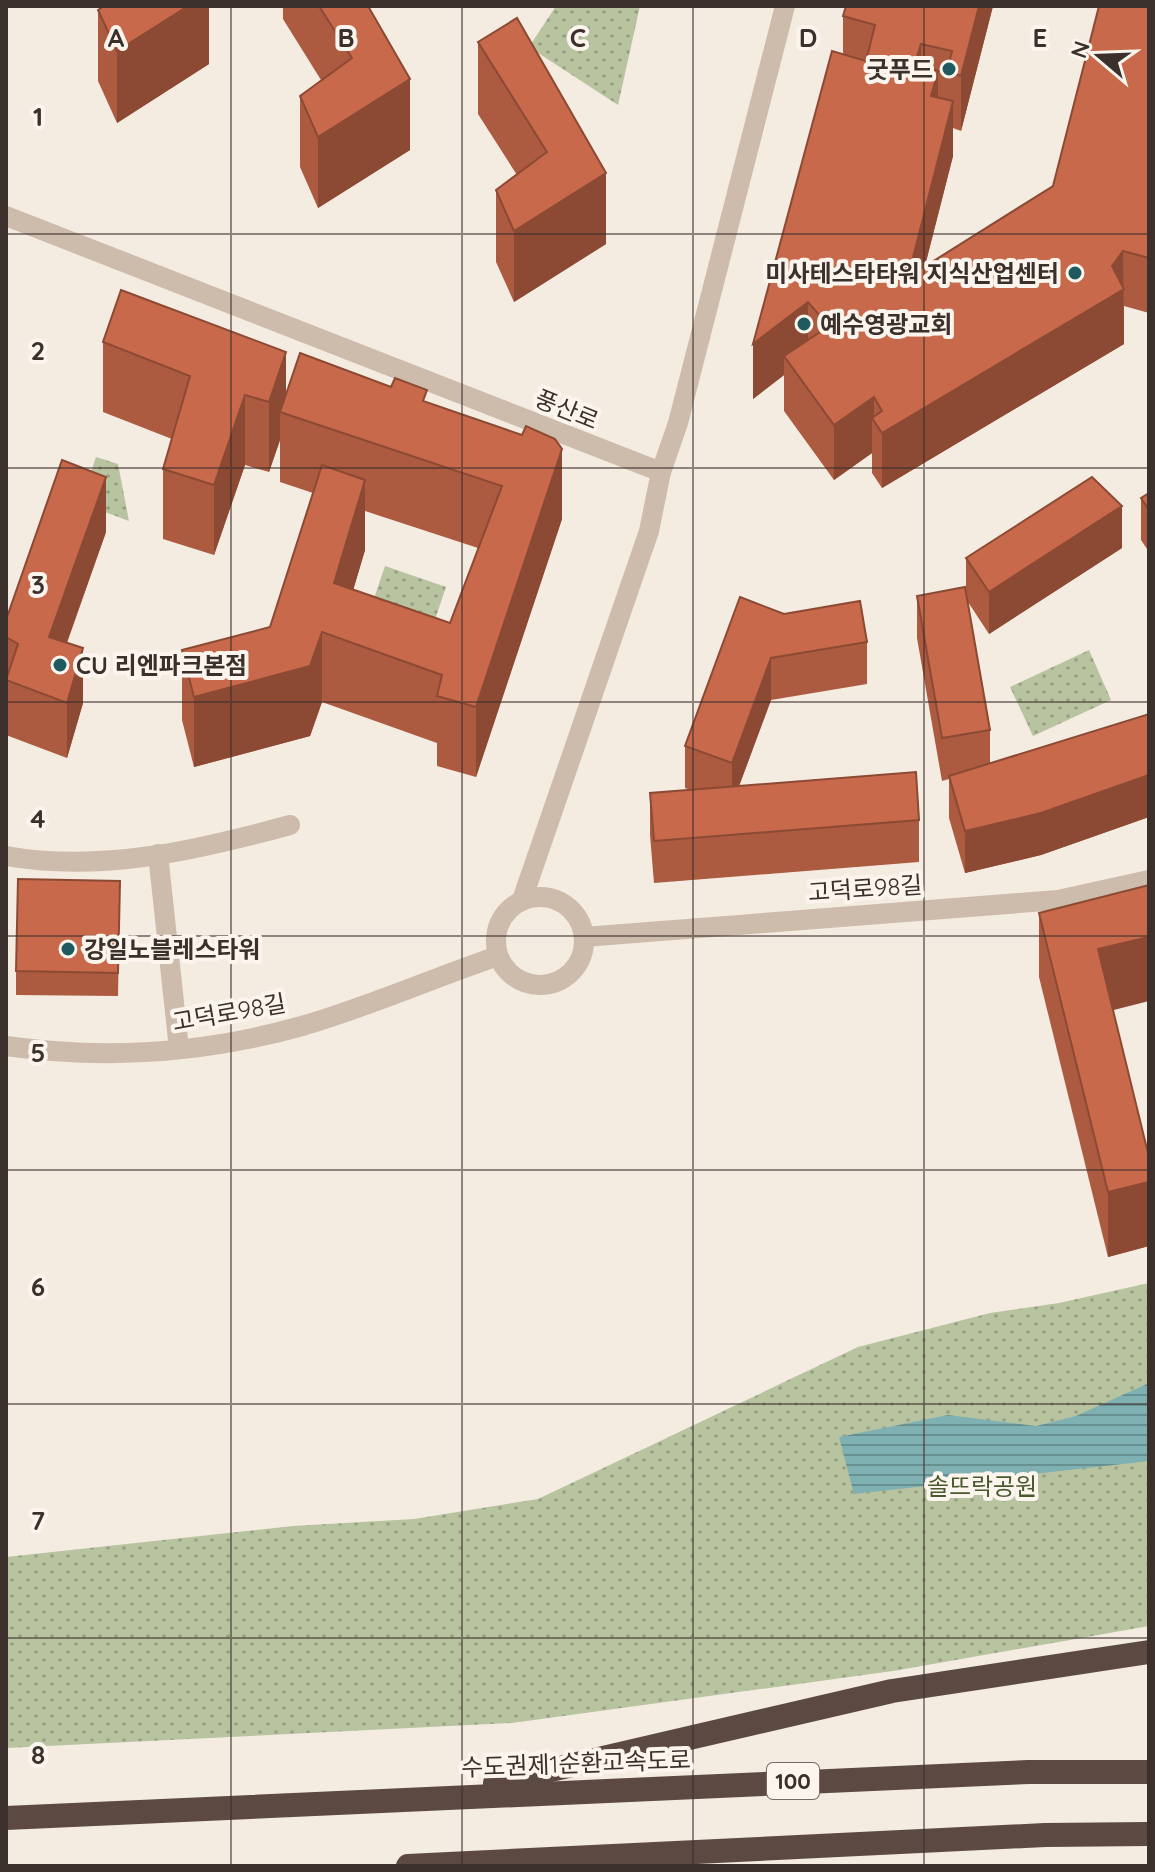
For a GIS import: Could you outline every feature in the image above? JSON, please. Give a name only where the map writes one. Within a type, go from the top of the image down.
[{"type":"highway","points":[[438,1796],[892,1691],[1149,1652]]},
{"type":"highway","name":"수도권제1순환고속도로","points":[[6,1818],[438,1796],[1029,1772],[1149,1772]]},
{"type":"highway","points":[[408,1866],[1045,1835],[1149,1834]]},
{"type":"street","points":[[522,900],[649,531],[661,472],[678,423],[785,6]]},
{"type":"street","name":"풍산로","points":[[6,216],[661,472]]},
{"type":"street","points":[[6,856],[93,862],[201,849],[290,825]]},
{"type":"street","points":[[158,854],[179,1049]]},
{"type":"street","name":"고덕로98길","points":[[584,937],[1058,900],[1149,880]]},
{"type":"street","points":[[536,896],[563,903],[573,912],[584,937],[583,950],[569,973],[545,985],[518,980],[507,971],[498,956],[496,932],[501,918],[522,900],[536,896]]},
{"type":"street","name":"고덕로98길","points":[[6,1046],[84,1054],[179,1049],[304,1025],[498,956]]},
{"type":"green space","points":[[556,6],[640,6],[618,105],[529,47]]},
{"type":"green space","points":[[96,457],[118,464],[129,521],[81,503]]},
{"type":"green space","points":[[385,566],[446,587],[425,649],[364,628]]},
{"type":"green space","points":[[1089,650],[1111,700],[1033,736],[1010,687]]},
{"type":"green space","name":"솔뜨락공원","points":[[1149,1283],[1149,1626],[893,1671],[512,1723],[6,1748],[6,1557],[293,1526],[414,1519],[538,1499],[858,1347],[990,1313],[1059,1303]]},
{"type":"water","points":[[1149,1383],[1149,1461],[854,1494],[839,1437],[948,1415],[1036,1426],[1076,1416]]},
{"type":"building","points":[[104,6],[188,6],[117,51],[98,10]]},
{"type":"building","points":[[319,6],[368,6],[410,79],[318,137],[300,96],[352,58]]},
{"type":"building","name":"미사테스타타워 지식산업센터","points":[[846,6],[979,6],[961,76],[947,71],[952,51],[921,44],[915,63],[938,71],[931,96],[953,101],[908,277],[1053,186],[1099,6],[1149,6],[1149,258],[1123,251],[1112,266],[1124,289],[882,433],[872,418],[882,411],[874,397],[834,425],[784,356],[829,326],[808,302],[753,344],[832,51],[866,61],[875,25],[843,16]]},
{"type":"building","points":[[517,18],[606,173],[514,231],[496,190],[547,152],[478,42]]},
{"type":"building","points":[[121,290],[286,352],[269,402],[245,395],[214,485],[163,469],[190,376],[103,342]]},
{"type":"building","points":[[300,353],[391,387],[395,378],[427,390],[423,401],[522,435],[526,426],[555,439],[562,449],[476,707],[437,696],[442,675],[322,632],[310,666],[194,697],[182,650],[270,627],[322,465],[365,480],[334,583],[450,623],[502,486],[280,412]]},
{"type":"building","points":[[62,460],[106,477],[49,637],[83,648],[67,703],[6,680],[18,644],[6,637],[6,620]]},
{"type":"building","points":[[1092,477],[1122,506],[989,592],[966,558]]},
{"type":"building","points":[[1149,493],[1149,510],[1141,498]]},
{"type":"building","points":[[965,587],[990,730],[942,738],[917,596]]},
{"type":"building","points":[[740,597],[784,614],[860,601],[867,642],[771,658],[732,763],[685,746]]},
{"type":"building","points":[[1149,714],[1149,775],[1041,813],[965,831],[949,776]]},
{"type":"building","points":[[916,772],[919,820],[654,841],[650,793]]},
{"type":"building","name":"강일노블레스타워","points":[[18,879],[120,881],[118,973],[16,971]]},
{"type":"building","points":[[1149,885],[1149,937],[1098,949],[1149,1157],[1149,1182],[1108,1192],[1039,913]]},
{"type":"place","name":"굿푸드","points":[[949,69]]},
{"type":"place","name":"미사테스타타워 지식산업센터","points":[[1075,273]]},
{"type":"place","name":"예수영광교회","points":[[804,324]]},
{"type":"place","name":"CU 리엔파크본점","points":[[60,665]]},
{"type":"place","name":"강일노블레스타워","points":[[68,949]]}]
